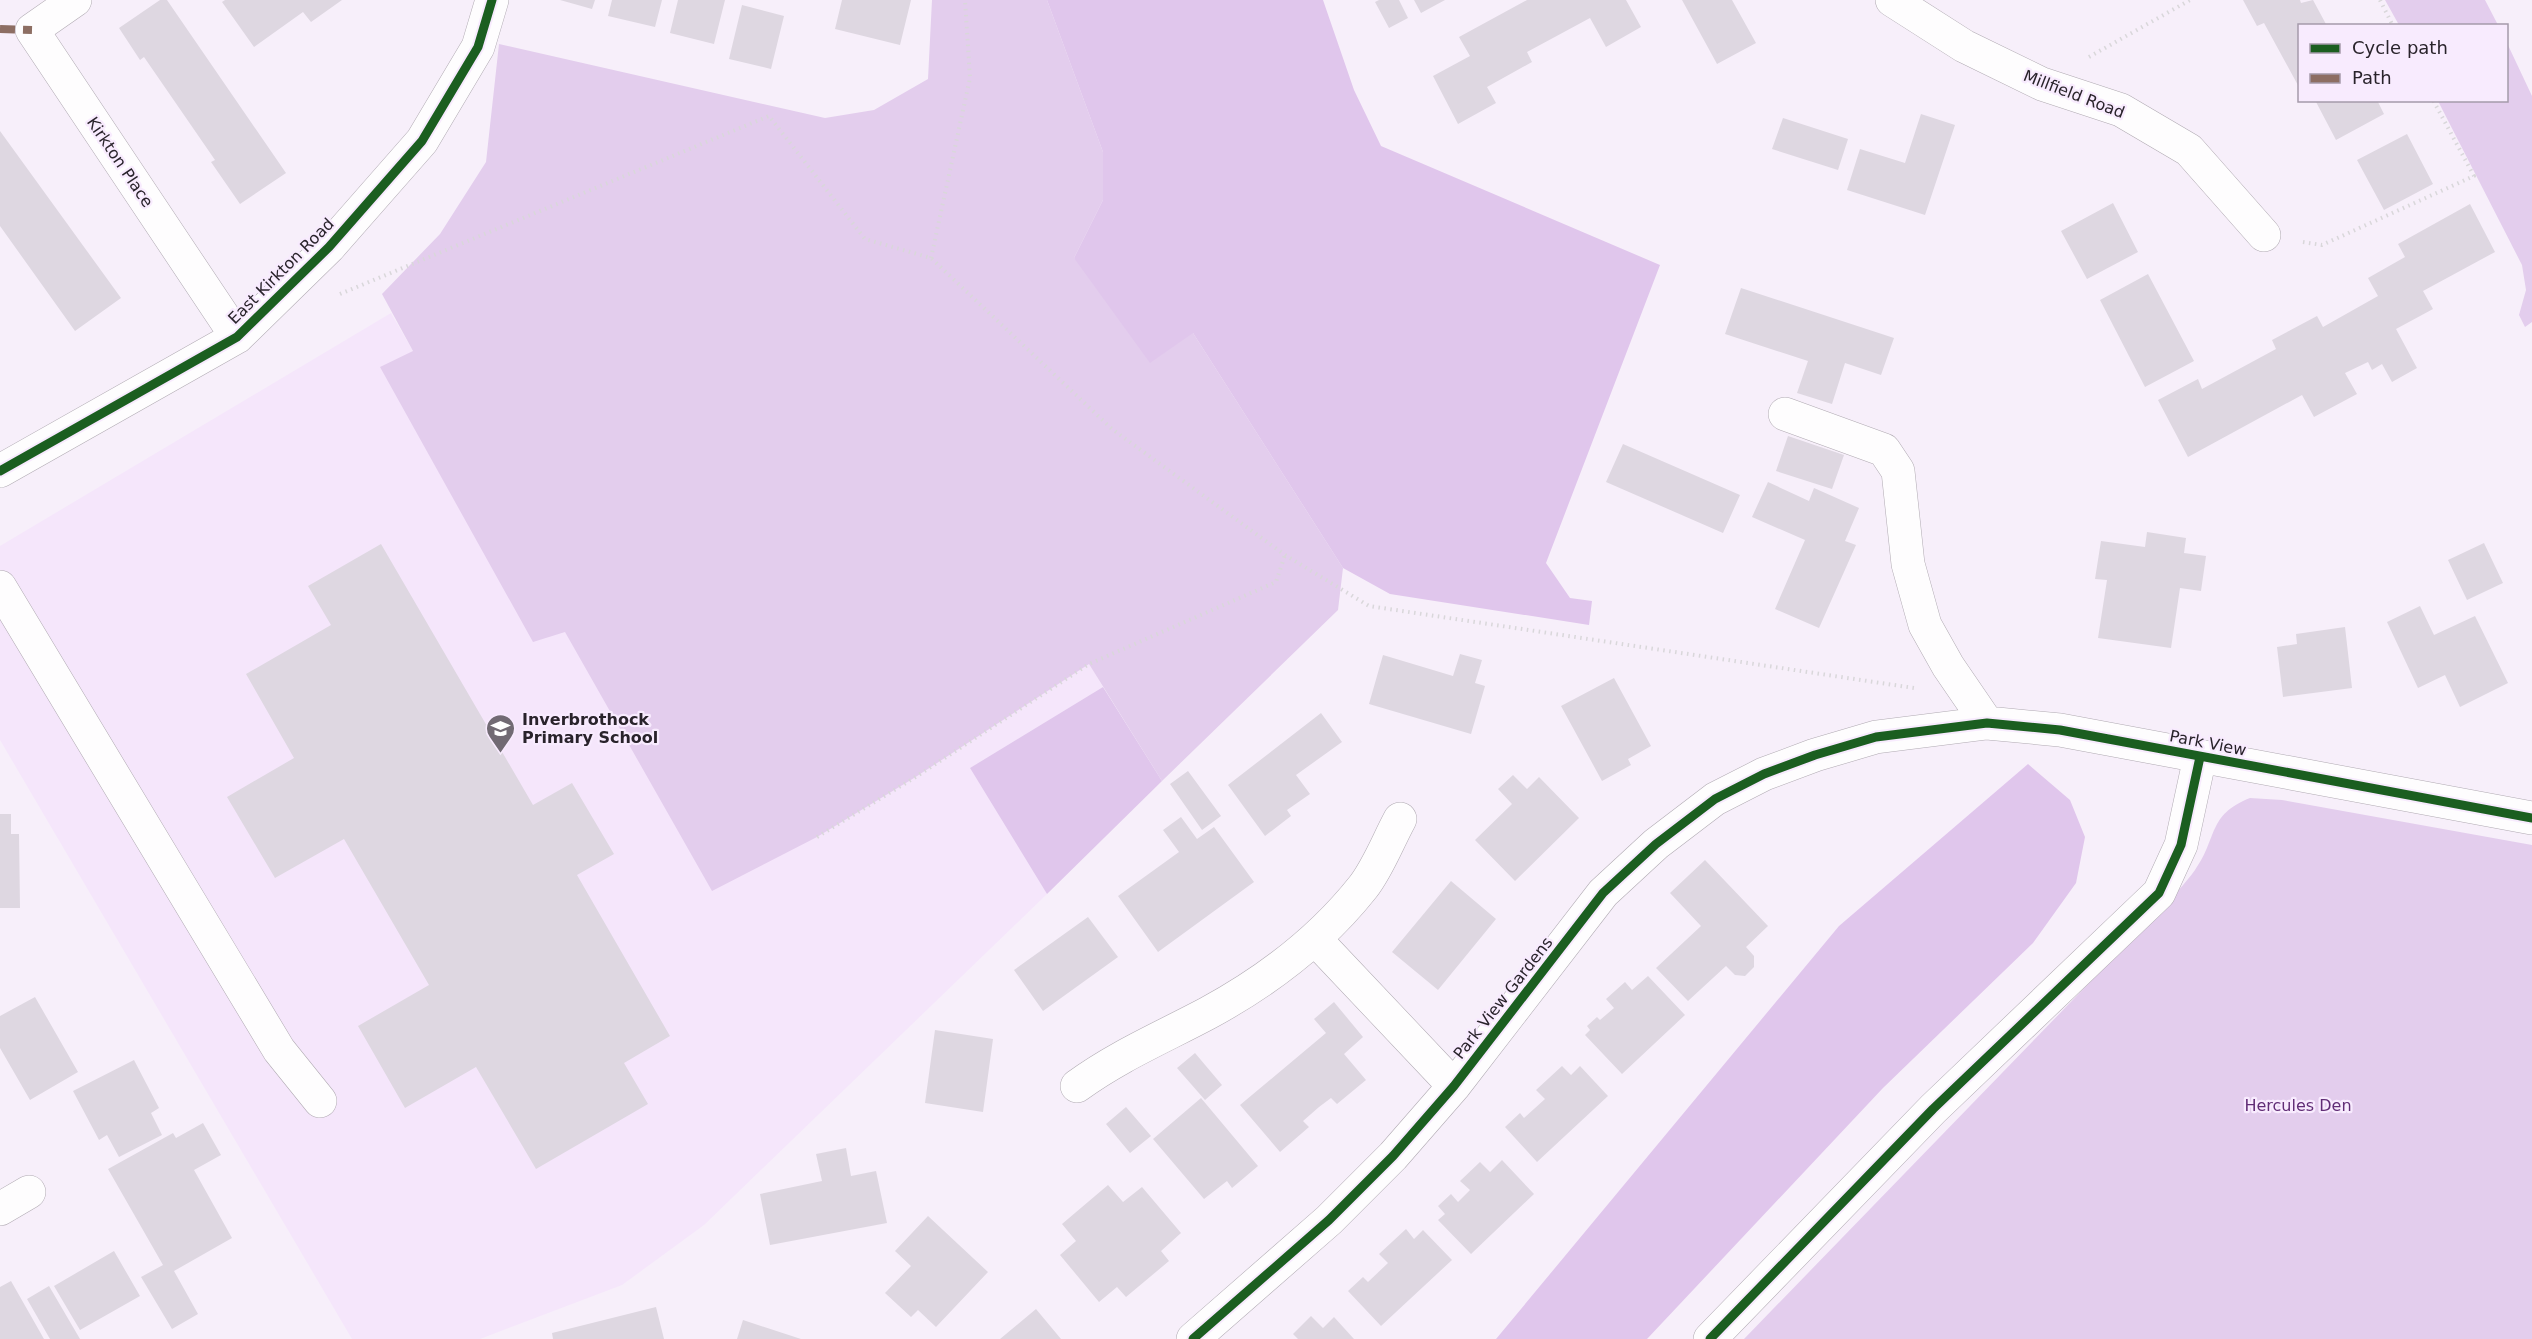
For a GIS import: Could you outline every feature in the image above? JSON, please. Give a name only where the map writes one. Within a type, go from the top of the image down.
[{"type":"street","name":"Kirkton Place","points":[[75,0],[32,30],[237,337]]},
{"type":"street","name":"East Kirkton Road","points":[[0,471],[237,337],[329,247],[422,141],[478,47],[492,0]]},
{"type":"street","name":"Millfield Road","points":[[1892,0],[1965,46],[2042,84],[2121,110],[2189,150],[2264,235]]},
{"type":"street","points":[[1785,414],[1884,450],[1898,471],[1908,564],[1925,625],[1948,666],[1987,723]]},
{"type":"street","points":[[0,587],[279,1050],[320,1101]]},
{"type":"street","name":"Park View","points":[[1876,737],[1987,723],[2061,730],[2532,818]]},
{"type":"street","name":"Park View Gardens","points":[[1193,1339],[1329,1220],[1393,1156],[1454,1086],[1603,893],[1656,844],[1714,799],[1764,774],[1815,755],[1876,737]]},
{"type":"street","points":[[1710,1339],[1933,1109],[2159,893],[2181,845],[2200,757]]},
{"type":"street","points":[[1077,1086],[1112,1061],[1209,1012],[1264,979],[1316,940],[1364,886],[1400,819]]},
{"type":"street","name":"Park View Gardens","points":[[1316,940],[1454,1086]]},
{"type":"street","points":[[0,1209],[29,1191]]},
{"type":"path","points":[[931,258],[970,78],[965,0]]},
{"type":"path","points":[[2042,84],[2190,0]]},
{"type":"path","points":[[2380,0],[2393,24]]},
{"type":"path","points":[[2264,235],[2322,245],[2474,176],[2434,102]]},
{"type":"path","points":[[335,296],[769,116],[865,239],[931,258],[1112,429],[1285,555],[1369,606],[1921,689]]},
{"type":"path","points":[[817,837],[914,778],[1089,664],[1276,582],[1285,555]]},
{"type":"shaded area","points":[[1047,0],[1323,0],[1354,90],[1381,146],[1660,265],[1546,563],[1570,598],[1592,601],[1589,625],[1390,594],[1343,568],[1193,333],[1150,363],[1074,258],[1103,200],[1103,152]]},
{"type":"shaded area","name":"Inverbrothock Primary School","points":[[849,252],[1103,687],[970,768],[1047,894],[704,1225],[622,1285],[480,1339],[352,1339],[0,740],[0,546],[391,313],[413,351]]},
{"type":"shaded area","points":[[1103,687],[1162,781],[1047,894],[970,768]]},
{"type":"shaded area","points":[[2028,764],[2070,800],[2085,837],[2076,883],[2033,943],[1883,1088],[1647,1339],[1496,1339],[1839,926]]},
{"type":"green space","points":[[932,0],[1047,0],[1103,152],[1103,200],[1074,258],[1193,333],[1343,568],[1338,610],[1162,781],[1089,664],[914,778],[817,837],[712,891],[565,632],[533,642],[380,367],[413,351],[382,294],[440,234],[486,162],[499,44],[825,118],[874,110],[928,79]]},
{"type":"green space","points":[[2385,0],[2485,0],[2497,24],[2398,24]]},
{"type":"green space","points":[[2508,45],[2532,96],[2532,322],[2525,327],[2519,315],[2526,290],[2522,265],[2439,102],[2508,102]]},
{"type":"green space","name":"Hercules Den","points":[[2250,798],[2282,800],[2532,845],[2532,1339],[1744,1339],[2160,910],[2195,870],[2215,828],[2226,812]]},
{"type":"building","points":[[160,0],[167,0],[286,173],[240,204],[211,162],[215,160],[144,57],[140,60],[119,28]]},
{"type":"building","points":[[225,0],[342,0],[311,22],[303,12],[254,47],[222,2]]},
{"type":"building","points":[[560,0],[595,0],[592,9]]},
{"type":"building","points":[[612,0],[662,0],[655,27],[608,16]]},
{"type":"building","points":[[678,0],[725,0],[714,44],[670,33]]},
{"type":"building","points":[[842,0],[911,0],[900,45],[835,29]]},
{"type":"building","points":[[1399,0],[1408,18],[1389,28],[1375,2]]},
{"type":"building","points":[[1414,0],[1445,0],[1421,13]]},
{"type":"building","points":[[1527,0],[1626,0],[1641,27],[1606,47],[1590,18],[1527,52],[1532,62],[1487,87],[1496,103],[1458,124],[1433,76],[1470,56],[1459,37]]},
{"type":"building","points":[[1682,0],[1732,0],[1756,43],[1717,64]]},
{"type":"building","points":[[2243,0],[2300,0],[2301,3],[2313,0],[2326,24],[2298,24],[2298,85],[2264,23],[2257,26]]},
{"type":"building","points":[[742,5],[784,16],[771,69],[729,59]]},
{"type":"building","points":[[2316,102],[2378,102],[2384,114],[2336,140]]},
{"type":"building","points":[[1921,114],[1955,125],[1925,215],[1847,190],[1860,149],[1905,163]]},
{"type":"building","points":[[1783,118],[1848,139],[1838,170],[1772,149]]},
{"type":"building","points":[[0,131],[121,298],[75,331],[0,226]]},
{"type":"building","points":[[2407,134],[2433,184],[2384,210],[2357,160]]},
{"type":"building","points":[[2113,203],[2138,252],[2087,279],[2061,231]]},
{"type":"building","points":[[2470,204],[2495,252],[2423,291],[2433,309],[2396,329],[2417,368],[2392,382],[2382,364],[2372,370],[2368,362],[2345,373],[2357,394],[2314,417],[2302,395],[2188,457],[2158,400],[2198,379],[2202,389],[2276,349],[2272,340],[2317,316],[2323,327],[2378,296],[2368,278],[2405,257],[2398,244]]},
{"type":"building","points":[[2148,274],[2194,361],[2145,387],[2100,300]]},
{"type":"building","points":[[1741,288],[1894,338],[1881,375],[1845,363],[1832,404],[1797,393],[1808,361],[1725,334]]},
{"type":"building","points":[[1788,436],[1844,455],[1832,489],[1776,471]]},
{"type":"building","points":[[1623,444],[1740,495],[1723,533],[1606,482]]},
{"type":"building","points":[[1768,482],[1809,501],[1814,488],[1859,508],[1845,541],[1856,545],[1819,628],[1775,609],[1805,540],[1752,517]]},
{"type":"building","points":[[2147,532],[2186,538],[2184,553],[2206,556],[2201,591],[2180,588],[2171,648],[2098,638],[2107,580],[2095,579],[2101,541],[2145,547]]},
{"type":"building","points":[[2484,543],[2503,583],[2467,600],[2448,560]]},
{"type":"building","points":[[381,544],[533,805],[572,783],[614,854],[577,875],[670,1036],[624,1063],[648,1104],[536,1169],[476,1067],[405,1108],[358,1026],[429,985],[344,839],[275,878],[227,797],[294,758],[246,674],[331,625],[308,586]]},
{"type":"building","points":[[2420,606],[2434,635],[2475,616],[2508,683],[2460,707],[2445,675],[2418,688],[2387,622]]},
{"type":"building","points":[[2345,627],[2352,688],[2283,697],[2277,647],[2297,644],[2296,634]]},
{"type":"building","points":[[1460,654],[1482,660],[1475,683],[1485,686],[1471,734],[1369,704],[1383,655],[1453,676]]},
{"type":"building","points":[[1614,678],[1651,746],[1628,759],[1631,765],[1602,781],[1561,706]]},
{"type":"building","points":[[1321,713],[1342,742],[1296,775],[1310,794],[1287,810],[1291,816],[1265,836],[1228,785]]},
{"type":"building","points":[[1188,771],[1221,816],[1202,830],[1170,784]]},
{"type":"building","points":[[1513,775],[1527,789],[1539,777],[1579,818],[1515,881],[1475,840],[1512,804],[1498,789]]},
{"type":"building","points":[[0,814],[11,814],[11,834],[19,834],[20,908],[0,908]]},
{"type":"building","points":[[1181,817],[1197,839],[1214,827],[1254,882],[1158,952],[1118,896],[1179,852],[1163,830]]},
{"type":"building","points":[[1705,860],[1768,926],[1746,947],[1754,956],[1754,967],[1745,976],[1735,975],[1726,966],[1688,1001],[1656,968],[1701,926],[1670,893]]},
{"type":"building","points":[[1451,881],[1496,919],[1438,990],[1392,952]]},
{"type":"building","points":[[1088,917],[1118,957],[1043,1011],[1014,970]]},
{"type":"building","points":[[1648,976],[1685,1015],[1622,1074],[1585,1035],[1590,1030],[1587,1026],[1597,1017],[1600,1020],[1614,1008],[1606,999],[1625,982],[1632,990]]},
{"type":"building","points":[[35,997],[78,1072],[30,1100],[0,1048],[0,1016]]},
{"type":"building","points":[[1334,1002],[1363,1037],[1344,1054],[1366,1080],[1337,1104],[1331,1098],[1319,1107],[1303,1121],[1309,1127],[1280,1152],[1240,1105],[1326,1033],[1314,1019]]},
{"type":"building","points":[[935,1030],[993,1039],[983,1112],[925,1103]]},
{"type":"building","points":[[1195,1053],[1222,1085],[1205,1100],[1177,1068]]},
{"type":"building","points":[[134,1060],[159,1108],[151,1113],[162,1135],[119,1157],[107,1135],[99,1140],[73,1091]]},
{"type":"building","points":[[1562,1066],[1571,1075],[1580,1066],[1608,1096],[1537,1162],[1505,1127],[1520,1113],[1524,1118],[1545,1099],[1536,1090]]},
{"type":"building","points":[[1201,1098],[1258,1166],[1232,1188],[1227,1181],[1204,1199],[1153,1139]]},
{"type":"building","points":[[1126,1107],[1151,1136],[1130,1153],[1106,1124]]},
{"type":"building","points":[[203,1123],[221,1155],[194,1170],[232,1238],[174,1271],[198,1314],[172,1329],[141,1277],[163,1265],[108,1169],[173,1133],[176,1138]]},
{"type":"building","points":[[846,1148],[851,1176],[876,1171],[887,1223],[770,1245],[760,1194],[822,1181],[816,1154]]},
{"type":"building","points":[[1502,1160],[1534,1194],[1471,1254],[1438,1220],[1445,1214],[1438,1206],[1451,1194],[1458,1202],[1470,1190],[1460,1181],[1480,1162],[1490,1172]]},
{"type":"building","points":[[1108,1185],[1123,1202],[1142,1187],[1181,1233],[1161,1251],[1169,1261],[1126,1297],[1117,1287],[1099,1302],[1060,1255],[1076,1241],[1062,1224]]},
{"type":"building","points":[[928,1216],[988,1272],[936,1327],[918,1310],[911,1317],[885,1293],[911,1266],[895,1251]]},
{"type":"building","points":[[1406,1229],[1414,1239],[1423,1230],[1452,1260],[1381,1326],[1348,1291],[1363,1277],[1368,1282],[1388,1263],[1379,1254]]},
{"type":"building","points":[[114,1251],[140,1296],[80,1330],[54,1286]]},
{"type":"building","points":[[11,1281],[44,1339],[0,1339],[0,1287]]},
{"type":"building","points":[[49,1286],[80,1339],[50,1339],[27,1299]]},
{"type":"building","points":[[656,1307],[664,1339],[553,1339],[552,1333]]},
{"type":"building","points":[[1036,1309],[1061,1339],[1000,1339]]},
{"type":"building","points":[[1311,1316],[1323,1328],[1334,1317],[1354,1339],[1298,1339],[1293,1334]]},
{"type":"building","points":[[743,1320],[801,1339],[737,1339]]},
{"type":"marked path","points":[[0,29],[32,30]]},
{"type":"cycle path","points":[[0,471],[237,337],[329,247],[422,141],[478,47],[492,0]]},
{"type":"cycle path","points":[[1193,1339],[1329,1220],[1393,1156],[1454,1086],[1603,893],[1656,844],[1715,799],[1764,774],[1815,755],[1876,737],[1987,723],[2060,730],[2532,818]]},
{"type":"cycle path","points":[[1710,1339],[1933,1109],[2159,893],[2181,845],[2200,757]]},
{"type":"place","name":"Inverbrothock Primary School","points":[[501,754]]}]
